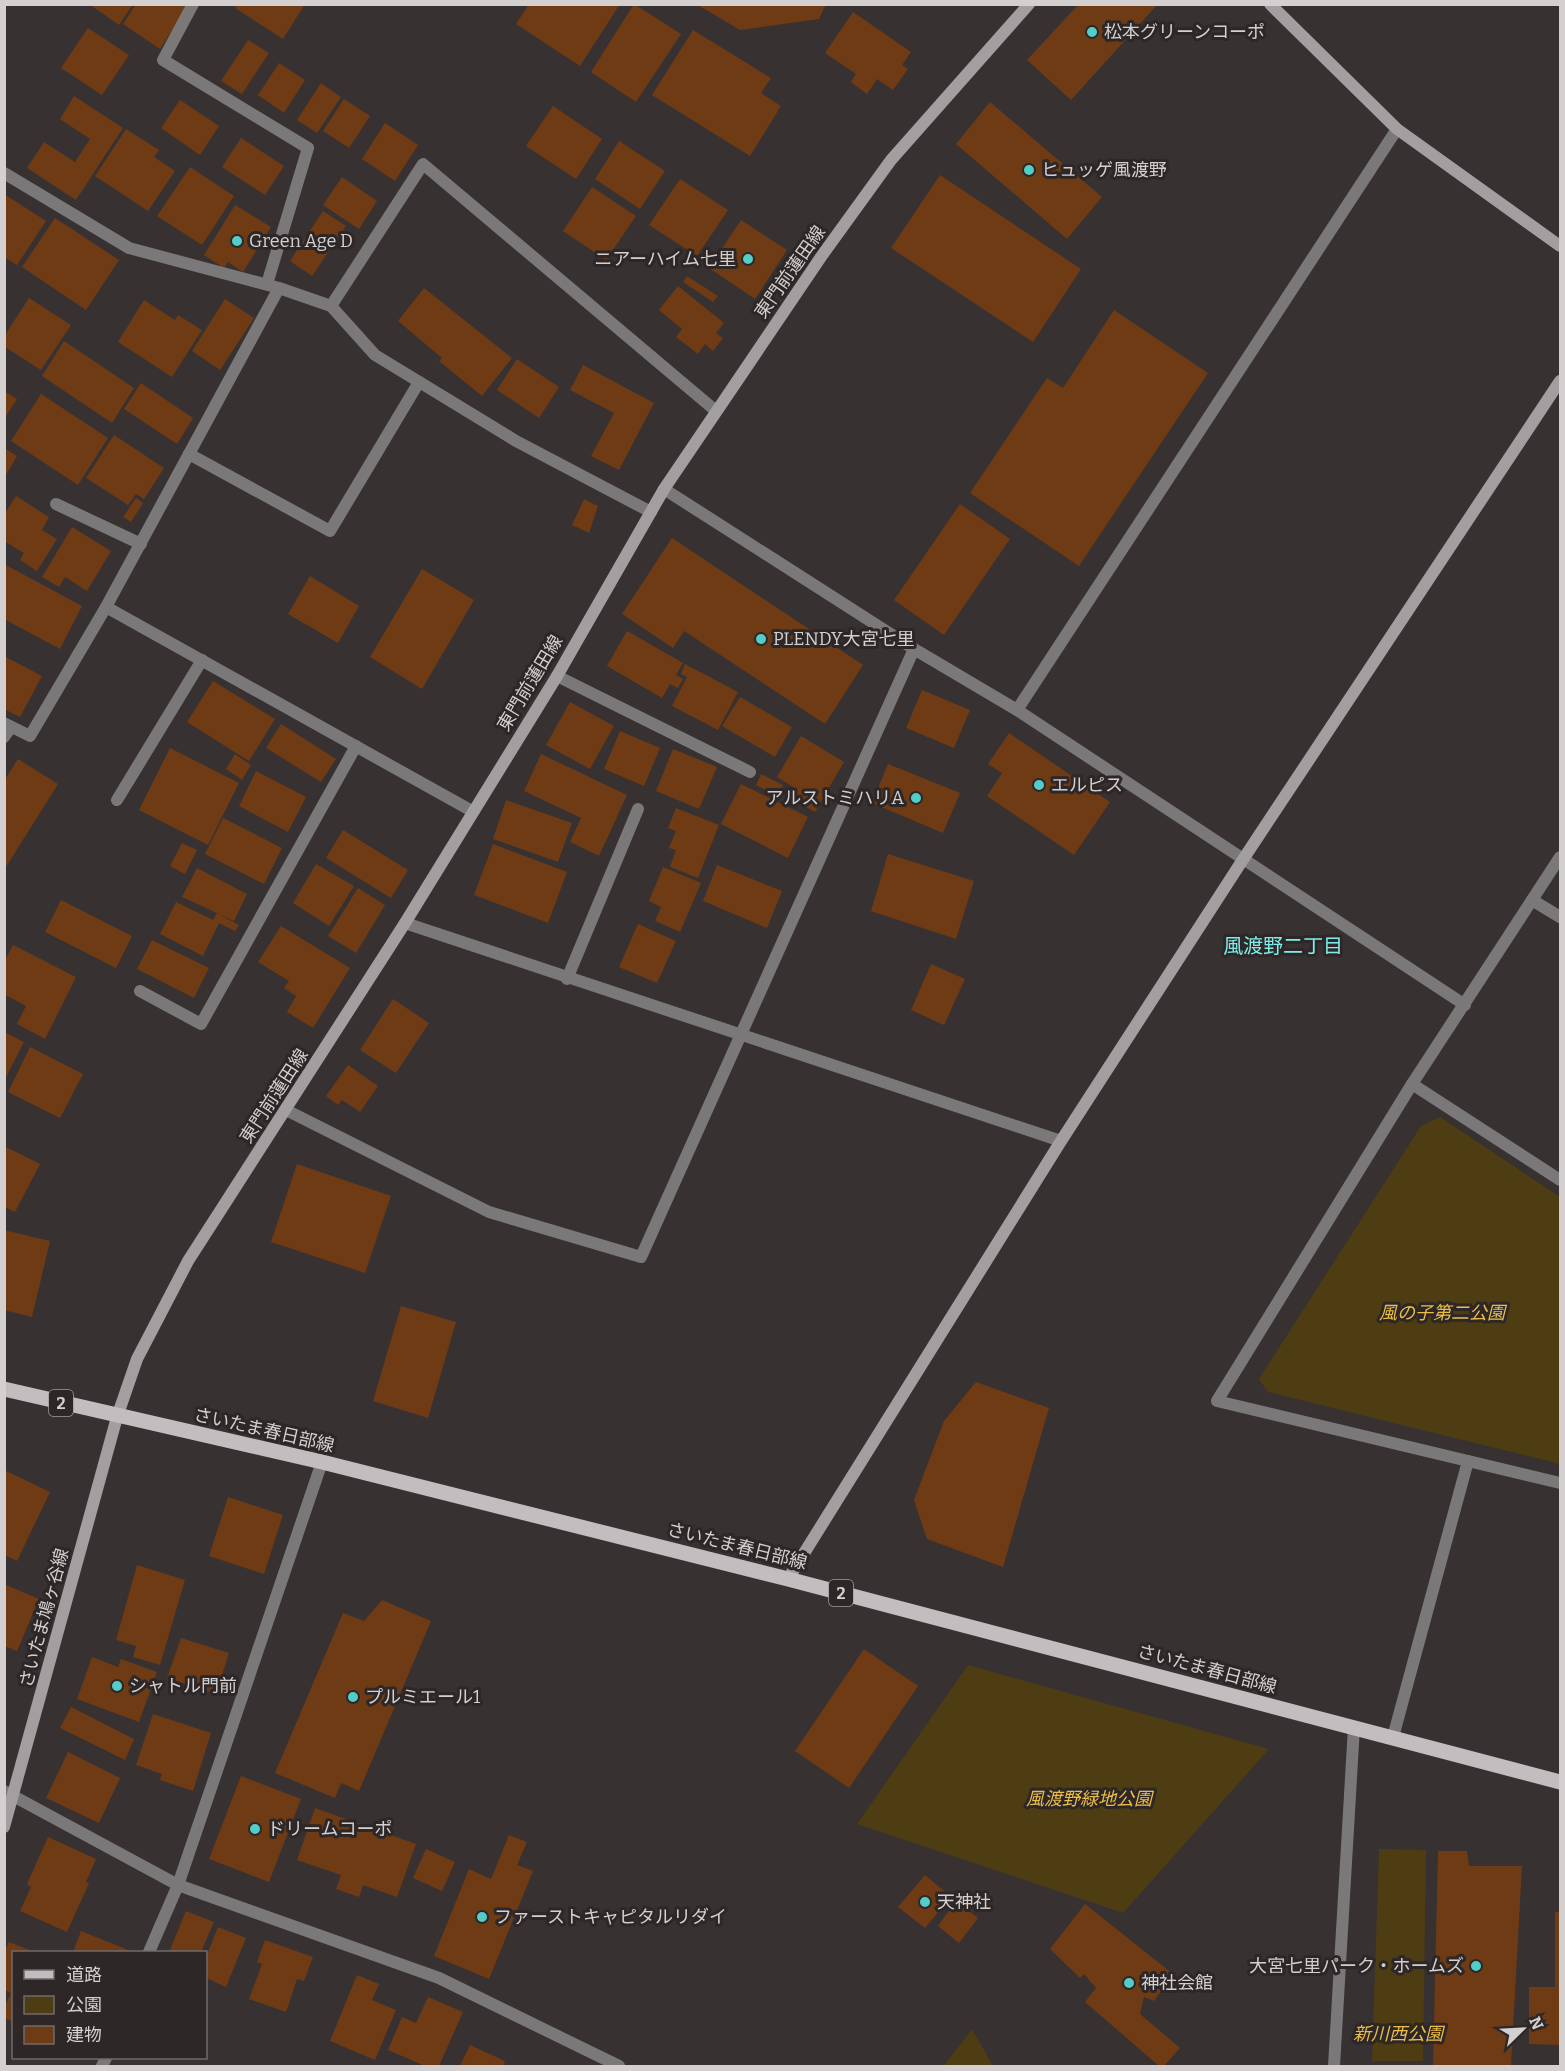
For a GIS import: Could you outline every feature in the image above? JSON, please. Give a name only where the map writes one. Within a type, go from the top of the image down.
[{"type":"main road","name":"東門前蓮田線","points":[[117,1417],[137,1359],[183,1270],[405,923],[556,676],[664,489],[891,160],[1029,4]]},
{"type":"main road","points":[[1270,4],[1398,129],[1560,246]]},
{"type":"main road","points":[[788,1579],[1061,1141],[1242,861],[1560,381]]},
{"type":"main road","name":"さいたま春日部線","points":[[4,1389],[117,1417],[322,1462],[788,1579],[1560,1782]]},
{"type":"main road","name":"さいたま鳩ヶ谷線","points":[[4,1827],[9,1793],[117,1417]]},
{"type":"street","points":[[193,4],[163,60],[308,148],[267,284]]},
{"type":"street","points":[[1017,710],[1398,129]]},
{"type":"street","points":[[331,306],[423,164],[717,411]]},
{"type":"street","points":[[4,173],[129,248],[267,284],[331,306],[375,355],[516,441],[651,512]]},
{"type":"street","points":[[7,729],[30,736],[106,607],[279,288]]},
{"type":"street","points":[[189,454],[330,531],[419,382]]},
{"type":"street","points":[[664,489],[914,650],[1017,710],[1242,861],[1465,1005]]},
{"type":"street","points":[[56,504],[141,544]]},
{"type":"street","points":[[106,607],[472,812]]},
{"type":"street","points":[[286,1110],[489,1212],[641,1257],[914,650]]},
{"type":"street","points":[[117,800],[202,660]]},
{"type":"street","points":[[556,676],[750,772]]},
{"type":"street","points":[[140,991],[201,1024],[356,746]]},
{"type":"street","points":[[567,979],[638,809]]},
{"type":"street","points":[[1560,857],[1412,1084],[1217,1401],[1560,1483]]},
{"type":"street","points":[[1532,900],[1560,917]]},
{"type":"street","points":[[405,923],[567,979],[743,1034],[1061,1141]]},
{"type":"street","points":[[1412,1084],[1560,1180]]},
{"type":"street","points":[[1393,1737],[1468,1461]]},
{"type":"street","points":[[150,1951],[178,1885],[322,1462]]},
{"type":"street","points":[[1334,2067],[1354,1727]]},
{"type":"street","points":[[9,1793],[178,1885],[439,1978],[619,2067]]},
{"type":"green space","name":"風の子第二公園","points":[[1440,1117],[1560,1197],[1560,1464],[1268,1392],[1259,1379],[1421,1126]]},
{"type":"green space","name":"風渡野緑地公園","points":[[968,1665],[1269,1749],[1123,1913],[857,1824]]},
{"type":"green space","name":"新川西公園","points":[[1379,1849],[1426,1850],[1423,2061],[1372,2061]]},
{"type":"green space","points":[[972,2029],[993,2066],[944,2066]]},
{"type":"building","points":[[89,4],[133,4],[119,25]]},
{"type":"building","points":[[136,4],[182,4],[187,8],[160,49],[123,24]]},
{"type":"building","points":[[237,4],[305,4],[283,39],[235,8]]},
{"type":"building","points":[[529,4],[620,4],[580,66],[516,24]]},
{"type":"building","points":[[634,4],[681,34],[636,102],[591,72]]},
{"type":"building","points":[[696,4],[826,4],[819,19],[740,30]]},
{"type":"building","name":"松本グリーンコーポ","points":[[1078,5],[1157,5],[1071,100],[1027,60]]},
{"type":"building","points":[[853,12],[911,52],[902,65],[908,69],[893,90],[877,79],[867,94],[851,82],[856,74],[825,53]]},
{"type":"building","points":[[88,28],[129,55],[102,95],[61,68]]},
{"type":"building","points":[[693,30],[771,78],[761,93],[781,106],[750,156],[652,95]]},
{"type":"building","points":[[248,40],[269,53],[242,94],[221,81]]},
{"type":"building","points":[[279,63],[305,80],[284,113],[258,95]]},
{"type":"building","points":[[321,83],[341,97],[317,133],[297,120]]},
{"type":"building","points":[[74,96],[123,128],[76,200],[27,168],[44,142],[75,162],[90,139],[60,119]]},
{"type":"building","points":[[344,99],[370,116],[349,148],[323,131]]},
{"type":"building","points":[[180,100],[219,126],[200,155],[161,128]]},
{"type":"building","name":"ヒュッゲ風渡野","points":[[990,102],[1102,197],[1067,239],[956,144]]},
{"type":"building","points":[[553,106],[602,139],[576,179],[526,146]]},
{"type":"building","points":[[385,123],[418,145],[395,181],[362,159]]},
{"type":"building","points":[[126,129],[159,150],[154,157],[175,171],[148,211],[95,176]]},
{"type":"building","points":[[241,138],[284,166],[265,195],[222,167]]},
{"type":"building","points":[[619,141],[665,171],[640,209],[595,179]]},
{"type":"building","points":[[190,167],[234,196],[202,245],[157,216]]},
{"type":"building","points":[[940,175],[1081,269],[1033,342],[891,248]]},
{"type":"building","points":[[342,177],[377,201],[359,229],[323,205]]},
{"type":"building","points":[[680,179],[728,210],[697,256],[649,225]]},
{"type":"building","points":[[592,187],[636,216],[606,260],[563,231]]},
{"type":"building","points":[[4,194],[46,221],[17,265],[4,257]]},
{"type":"building","name":"Green Age D","points":[[235,205],[271,227],[243,272],[228,262],[224,268],[204,255]]},
{"type":"building","points":[[323,211],[346,226],[312,276],[290,261]]},
{"type":"building","points":[[55,218],[119,260],[86,310],[22,267]]},
{"type":"building","name":"ニアーハイム七里","points":[[741,220],[787,250],[755,299],[709,268]]},
{"type":"building","points":[[687,276],[718,296],[713,302],[683,282]]},
{"type":"building","points":[[678,286],[724,323],[716,333],[723,338],[713,351],[705,344],[698,354],[676,337],[682,329],[659,310]]},
{"type":"building","points":[[424,288],[512,358],[482,396],[439,361],[442,358],[398,321]]},
{"type":"building","points":[[29,298],[71,325],[41,370],[5,347],[5,335]]},
{"type":"building","points":[[225,299],[254,318],[220,370],[192,351]]},
{"type":"building","points":[[144,300],[175,320],[178,315],[202,330],[172,377],[118,342]]},
{"type":"building","points":[[1114,310],[1208,373],[1079,566],[970,493],[1047,378],[1063,388]]},
{"type":"building","points":[[64,341],[134,388],[112,423],[42,376]]},
{"type":"building","points":[[517,359],[559,387],[539,418],[497,390]]},
{"type":"building","points":[[583,365],[654,403],[619,470],[591,456],[614,413],[570,390]]},
{"type":"building","points":[[141,383],[193,418],[177,444],[124,409]]},
{"type":"building","points":[[4,391],[17,399],[6,416],[4,415]]},
{"type":"building","points":[[41,394],[108,438],[78,485],[11,441]]},
{"type":"building","points":[[114,435],[164,468],[144,499],[136,494],[128,505],[86,478]]},
{"type":"building","points":[[4,448],[17,456],[4,478]]},
{"type":"building","points":[[16,496],[49,517],[42,530],[57,539],[37,571],[20,560],[24,553],[4,541],[4,515]]},
{"type":"building","points":[[136,498],[143,503],[131,522],[123,517]]},
{"type":"building","points":[[584,499],[598,506],[589,533],[572,525]]},
{"type":"building","points":[[960,504],[1010,539],[944,635],[894,600]]},
{"type":"building","points":[[72,527],[111,551],[87,591],[65,577],[59,587],[42,577]]},
{"type":"building","name":"PLENDY大宮七里","points":[[672,538],[863,665],[825,724],[684,631],[673,648],[622,614]]},
{"type":"building","points":[[4,564],[82,606],[60,649],[4,619]]},
{"type":"building","points":[[422,569],[474,600],[422,689],[370,657]]},
{"type":"building","points":[[310,576],[359,606],[338,643],[288,614]]},
{"type":"building","points":[[627,631],[683,663],[676,675],[683,679],[678,688],[670,684],[662,698],[607,666]]},
{"type":"building","points":[[4,656],[42,676],[20,717],[4,709]]},
{"type":"building","points":[[685,664],[738,692],[718,730],[672,706],[687,677],[681,674]]},
{"type":"building","points":[[213,681],[275,719],[249,761],[187,722]]},
{"type":"building","points":[[922,690],[970,710],[954,748],[906,728]]},
{"type":"building","points":[[740,697],[792,727],[775,757],[722,726]]},
{"type":"building","points":[[570,702],[614,726],[590,769],[546,745]]},
{"type":"building","points":[[281,724],[336,759],[321,782],[266,748]]},
{"type":"building","points":[[620,731],[660,748],[644,786],[604,769]]},
{"type":"building","name":"エルピス","points":[[1009,733],[1110,802],[1074,855],[987,796],[1002,773],[988,764]]},
{"type":"building","points":[[801,736],[844,762],[815,812],[788,797],[793,787],[777,777]]},
{"type":"building","points":[[170,748],[239,783],[208,845],[139,810]]},
{"type":"building","points":[[673,749],[717,767],[699,809],[656,791]]},
{"type":"building","points":[[235,754],[251,765],[242,780],[226,769]]},
{"type":"building","points":[[541,754],[627,795],[599,856],[570,842],[581,818],[524,791]]},
{"type":"building","points":[[18,759],[58,784],[4,870],[4,781]]},
{"type":"building","name":"アルストミハリA","points":[[888,764],[960,793],[943,833],[872,803]]},
{"type":"building","points":[[256,771],[306,797],[288,832],[239,806]]},
{"type":"building","points":[[761,774],[783,785],[777,796],[756,785]]},
{"type":"building","points":[[741,784],[808,817],[788,858],[721,824]]},
{"type":"building","points":[[506,800],[572,823],[558,862],[493,839]]},
{"type":"building","points":[[676,808],[719,825],[698,878],[670,867],[676,850],[669,848],[676,831],[668,828]]},
{"type":"building","points":[[223,818],[282,848],[264,884],[205,854]]},
{"type":"building","points":[[343,830],[408,870],[391,898],[326,858]]},
{"type":"building","points":[[182,843],[197,850],[185,874],[170,866]]},
{"type":"building","points":[[493,844],[567,872],[548,923],[474,895]]},
{"type":"building","points":[[888,854],[974,881],[956,939],[871,911]]},
{"type":"building","points":[[316,864],[354,886],[329,926],[293,903]]},
{"type":"building","points":[[717,865],[782,891],[767,928],[703,901]]},
{"type":"building","points":[[663,867],[701,883],[680,932],[655,921],[661,907],[649,901]]},
{"type":"building","points":[[197,868],[247,894],[234,921],[182,897]]},
{"type":"building","points":[[358,888],[385,905],[356,953],[328,936]]},
{"type":"building","points":[[61,900],[132,936],[116,968],[45,932]]},
{"type":"building","points":[[176,902],[213,920],[217,913],[239,925],[235,931],[219,923],[203,956],[160,934]]},
{"type":"building","points":[[638,924],[676,941],[657,983],[619,967]]},
{"type":"building","points":[[281,926],[350,968],[313,1028],[287,1012],[296,996],[284,988],[289,981],[258,962]]},
{"type":"building","points":[[152,940],[209,968],[194,998],[137,969]]},
{"type":"building","points":[[13,945],[76,977],[45,1039],[17,1024],[26,1006],[4,994],[4,962]]},
{"type":"building","points":[[931,964],[965,979],[944,1025],[911,1010]]},
{"type":"building","points":[[393,999],[429,1023],[396,1073],[360,1050]]},
{"type":"building","points":[[4,1032],[24,1042],[4,1081]]},
{"type":"building","points":[[30,1047],[83,1074],[60,1118],[8,1092]]},
{"type":"building","points":[[348,1065],[378,1086],[360,1112],[342,1100],[338,1105],[326,1096]]},
{"type":"building","points":[[4,1146],[40,1164],[15,1212],[4,1207]]},
{"type":"building","points":[[297,1164],[391,1196],[365,1273],[271,1242]]},
{"type":"building","points":[[4,1230],[50,1241],[32,1317],[4,1310]]},
{"type":"building","points":[[401,1306],[456,1322],[428,1418],[373,1401]]},
{"type":"building","points":[[976,1382],[1049,1408],[1003,1567],[927,1539],[914,1500],[944,1421]]},
{"type":"building","points":[[4,1470],[50,1492],[17,1561],[4,1555]]},
{"type":"building","points":[[228,1497],[283,1515],[264,1574],[209,1556]]},
{"type":"building","points":[[137,1565],[185,1580],[160,1665],[133,1657],[136,1646],[116,1640]]},
{"type":"building","points":[[4,1584],[39,1599],[17,1651],[4,1646]]},
{"type":"building","name":"プルミエール1","points":[[382,1600],[431,1621],[359,1791],[341,1783],[335,1798],[275,1773],[343,1613],[364,1621]]},
{"type":"building","points":[[181,1638],[229,1653],[216,1694],[167,1678]]},
{"type":"building","points":[[864,1649],[918,1686],[849,1788],[795,1751]]},
{"type":"building","name":"シャトル門前","points":[[92,1657],[118,1667],[121,1659],[157,1672],[139,1722],[77,1699]]},
{"type":"building","points":[[71,1707],[134,1739],[125,1760],[60,1728]]},
{"type":"building","points":[[153,1714],[211,1733],[193,1791],[160,1780],[162,1774],[136,1765]]},
{"type":"building","points":[[68,1752],[120,1778],[99,1823],[46,1798]]},
{"type":"building","name":"ドリームコーポ","points":[[241,1776],[301,1799],[269,1882],[209,1859]]},
{"type":"building","points":[[315,1808],[416,1844],[397,1897],[363,1885],[359,1897],[336,1889],[341,1875],[297,1860]]},
{"type":"building","name":"ファーストキャピタルリダイ","points":[[509,1835],[527,1842],[517,1865],[533,1871],[489,1979],[434,1956],[469,1869],[491,1879]]},
{"type":"building","points":[[48,1837],[96,1859],[86,1882],[89,1883],[67,1932],[20,1911],[31,1887],[27,1884]]},
{"type":"building","points":[[426,1849],[455,1862],[442,1891],[413,1878]]},
{"type":"building","name":"大宮七里パーク・ホームズ","points":[[1438,1851],[1467,1851],[1469,1866],[1522,1866],[1511,2066],[1433,2066]]},
{"type":"building","name":"天神社","points":[[925,1875],[951,1897],[925,1928],[898,1907]]},
{"type":"building","points":[[956,1901],[978,1918],[959,1943],[938,1926]]},
{"type":"building","name":"神社会館","points":[[1085,1904],[1173,1974],[1154,2001],[1144,1997],[1140,2014],[1180,2048],[1164,2066],[1159,2066],[1085,2002],[1096,1988],[1084,1974],[1080,1978],[1050,1949]]},
{"type":"building","points":[[186,1911],[214,1922],[201,1951],[169,1951]]},
{"type":"building","points":[[1555,1912],[1560,1912],[1560,2045],[1529,2044],[1529,1987],[1555,1987]]},
{"type":"building","points":[[218,1927],[246,1938],[226,1987],[207,1978],[207,1954]]},
{"type":"building","points":[[81,1931],[131,1951],[73,1951]]},
{"type":"building","points":[[265,1940],[313,1957],[304,1981],[297,1979],[286,2012],[249,1999],[262,1964],[257,1962]]},
{"type":"building","points":[[9,1942],[32,1951],[12,1951],[12,2021],[4,2018],[4,2008],[11,1993],[4,1990],[4,1953]]},
{"type":"building","points":[[357,1975],[379,1984],[372,2000],[396,2010],[375,2060],[330,2041]]},
{"type":"building","points":[[428,1997],[463,2012],[439,2066],[425,2066],[388,2050],[402,2017],[416,2023]]},
{"type":"building","points":[[470,2045],[505,2061],[503,2066],[460,2066]]},
{"type":"place","name":"松本グリーンコーポ","points":[[1092,32]]},
{"type":"place","name":"ヒュッゲ風渡野","points":[[1029,170]]},
{"type":"place","name":"Green Age D","points":[[237,241]]},
{"type":"place","name":"ニアーハイム七里","points":[[748,259]]},
{"type":"place","name":"PLENDY大宮七里","points":[[761,639]]},
{"type":"place","name":"エルピス","points":[[1039,785]]},
{"type":"place","name":"アルストミハリA","points":[[916,798]]},
{"type":"place","name":"シャトル門前","points":[[117,1686]]},
{"type":"place","name":"プルミエール1","points":[[353,1697]]},
{"type":"place","name":"ドリームコーポ","points":[[255,1829]]},
{"type":"place","name":"天神社","points":[[925,1902]]},
{"type":"place","name":"ファーストキャピタルリダイ","points":[[482,1917]]},
{"type":"place","name":"大宮七里パーク・ホームズ","points":[[1476,1966]]},
{"type":"place","name":"神社会館","points":[[1129,1983]]},
{"type":"district","name":"風渡野二丁目","points":[[1283,946]]}]
